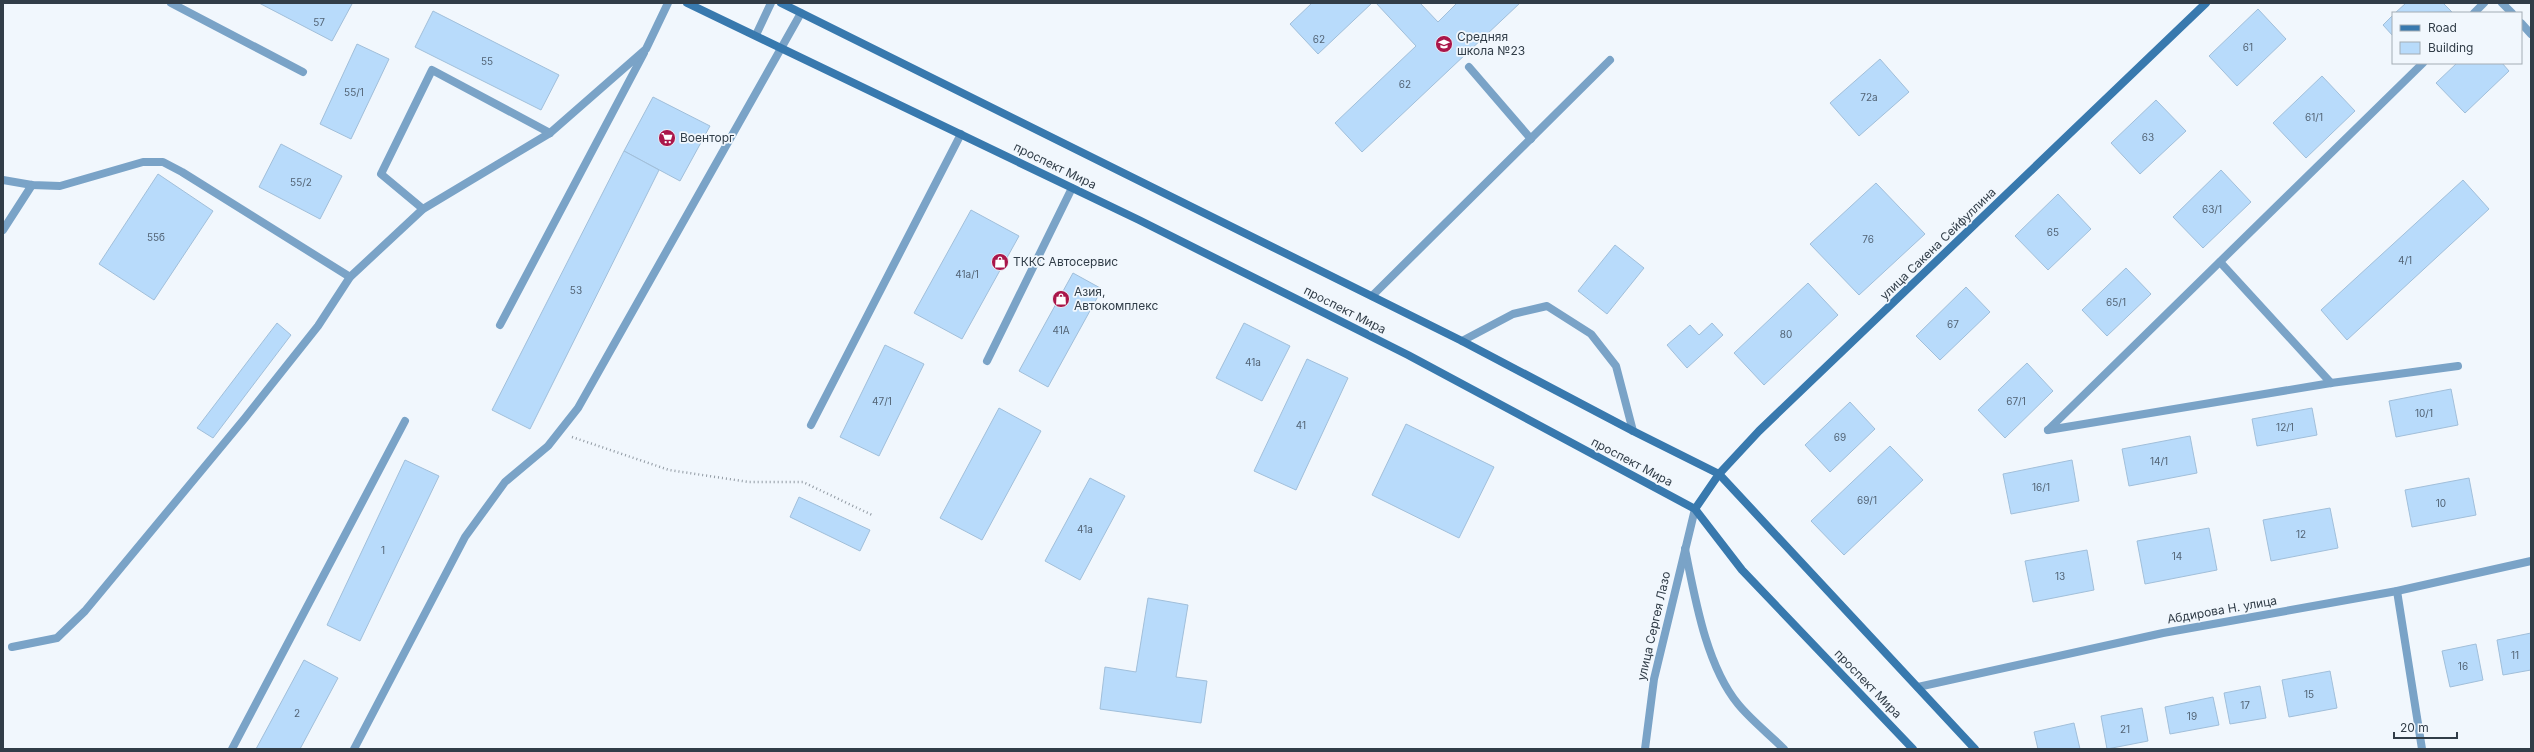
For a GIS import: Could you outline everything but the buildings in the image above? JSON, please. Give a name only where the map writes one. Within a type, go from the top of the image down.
[{"type":"main road","name":"проспект Мира","points":[[686,3],[756,35],[1072,188],[1408,355],[1695,509],[1742,570],[1913,749]]},
{"type":"main road","name":"проспект Мира","points":[[781,3],[1462,341],[1633,431],[1719,474],[1975,749]]},
{"type":"main road","name":"улица Сакена Сейфуллина","points":[[1695,509],[1719,474],[1759,431],[2206,3]]},
{"type":"street","points":[[171,3],[304,72]]},
{"type":"street","points":[[500,325],[646,49],[668,3]]},
{"type":"street","points":[[756,35],[771,3]]},
{"type":"street","points":[[2475,12],[2484,3]]},
{"type":"street","points":[[2502,3],[2511,12]]},
{"type":"street","points":[[354,749],[465,536],[505,482],[548,446],[578,408],[801,13]]},
{"type":"street","points":[[2522,24],[2531,34]]},
{"type":"street","points":[[12,648],[57,638],[85,610],[245,418],[318,326],[350,277],[423,209],[550,133],[646,49]]},
{"type":"street","points":[[1372,296],[1610,60]]},
{"type":"street","points":[[2422,64],[2048,430],[2331,383],[2458,366]]},
{"type":"street","points":[[1469,67],[1531,139]]},
{"type":"street","points":[[423,209],[381,174],[432,70],[550,133]]},
{"type":"street","points":[[810,425],[961,134]]},
{"type":"street","points":[[3,180],[32,185],[60,186],[143,162],[164,162],[350,277]]},
{"type":"street","points":[[3,230],[32,185]]},
{"type":"street","points":[[987,362],[1072,188]]},
{"type":"street","points":[[2220,262],[2331,383]]},
{"type":"street","points":[[1462,341],[1513,314],[1546,306],[1591,334],[1616,366],[1633,431]]},
{"type":"street","points":[[232,749],[405,421]]},
{"type":"street","name":"улица Сергея Лазо","points":[[1646,749],[1654,679],[1695,509]]},
{"type":"street","points":[[1685,547],[1696,608],[1714,663],[1737,703],[1784,749]]},
{"type":"street","name":"Абдирова Н. улица","points":[[1918,687],[2163,633],[2398,591],[2531,561]]},
{"type":"street","points":[[2398,591],[2422,749]]},
{"type":"path","points":[[558,432],[668,470],[748,482],[803,482],[872,515]]},
{"type":"place","name":"Средняя школа №23","points":[[1444,44]]},
{"type":"place","name":"Военторг","points":[[667,138]]},
{"type":"place","name":"ТККС Автосервис","points":[[1000,262]]},
{"type":"place","name":"Азия, Автокомплекс","points":[[1061,299]]}]
